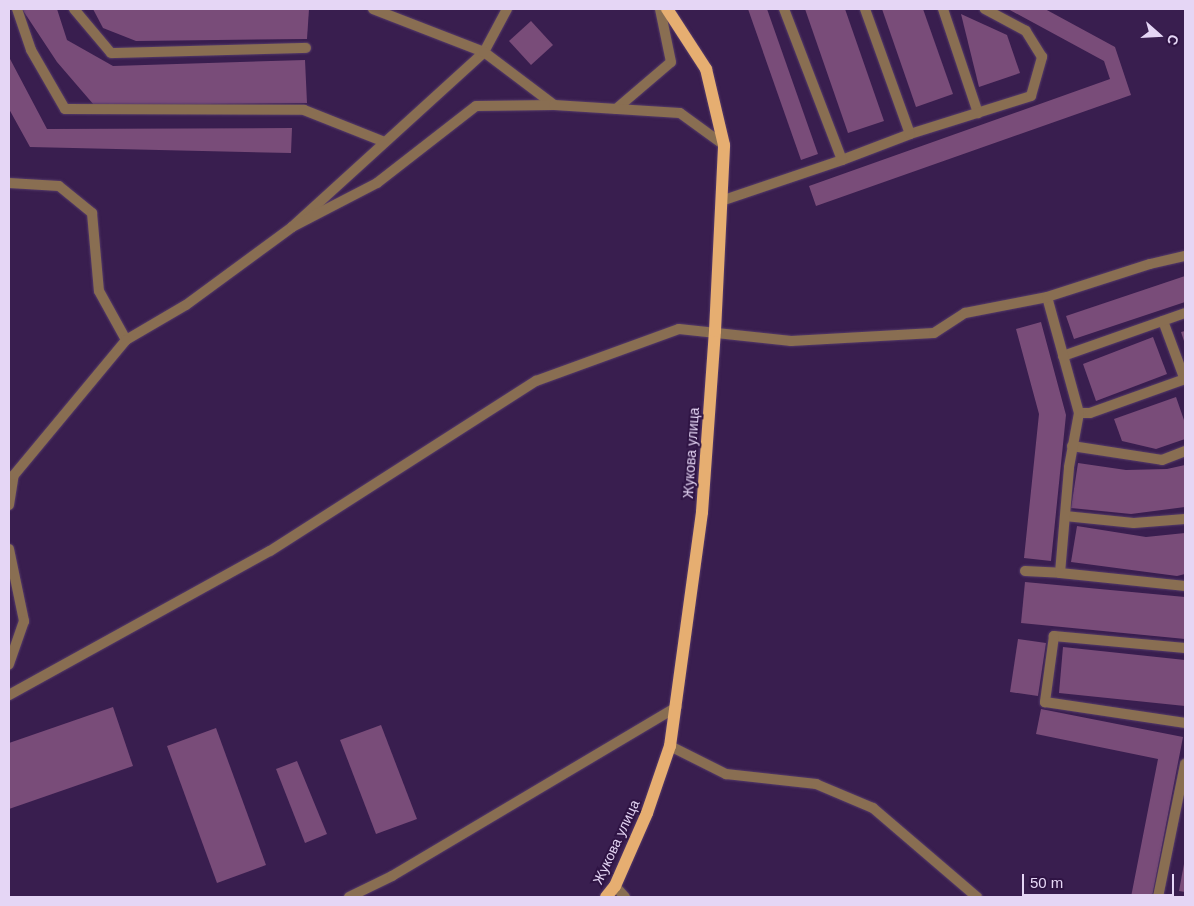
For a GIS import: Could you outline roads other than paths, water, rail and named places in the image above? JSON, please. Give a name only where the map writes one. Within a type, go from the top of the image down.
[{"type":"main road","name":"Жукова улица","points":[[606,897],[615,886],[648,813],[670,746],[677,707],[702,512],[715,331],[724,145],[706,69],[667,9]]},
{"type":"street","points":[[17,9],[31,50],[66,109],[304,110],[386,142]]},
{"type":"street","points":[[74,9],[112,53],[306,48]]},
{"type":"street","points":[[374,9],[484,52],[554,105]]},
{"type":"street","points":[[9,505],[12,477],[126,340],[186,306],[292,228],[484,52],[506,9]]},
{"type":"street","points":[[616,109],[671,62],[660,9]]},
{"type":"street","points":[[784,9],[842,160]]},
{"type":"street","points":[[865,9],[910,134]]},
{"type":"street","points":[[943,9],[978,113]]},
{"type":"street","points":[[722,201],[842,160],[910,134],[1031,96],[1042,57],[1026,31],[985,9]]},
{"type":"street","points":[[292,228],[377,183],[476,106],[554,105],[680,113],[724,145]]},
{"type":"street","points":[[9,183],[59,186],[92,213],[99,291],[126,340]]},
{"type":"street","points":[[9,695],[270,551],[536,381],[679,328],[791,341],[934,333],[965,313],[1047,297],[1150,264],[1185,256]]},
{"type":"street","points":[[1047,297],[1079,413],[1072,446],[1060,573]]},
{"type":"street","points":[[1063,356],[1185,313]]},
{"type":"street","points":[[1079,413],[1090,413],[1185,379],[1163,321]]},
{"type":"street","points":[[1072,446],[1162,460],[1185,451]]},
{"type":"street","points":[[1065,516],[1134,523],[1185,519]]},
{"type":"street","points":[[9,549],[24,621],[9,664]]},
{"type":"street","points":[[1025,571],[1185,586]]},
{"type":"street","points":[[1185,648],[1054,636],[1045,702],[1185,722]]},
{"type":"street","points":[[349,897],[392,876],[677,707]]},
{"type":"street","points":[[670,746],[726,774],[816,784],[874,808],[977,897]]},
{"type":"street","points":[[1158,897],[1185,764]]},
{"type":"street","points":[[615,886],[625,897]]}]
